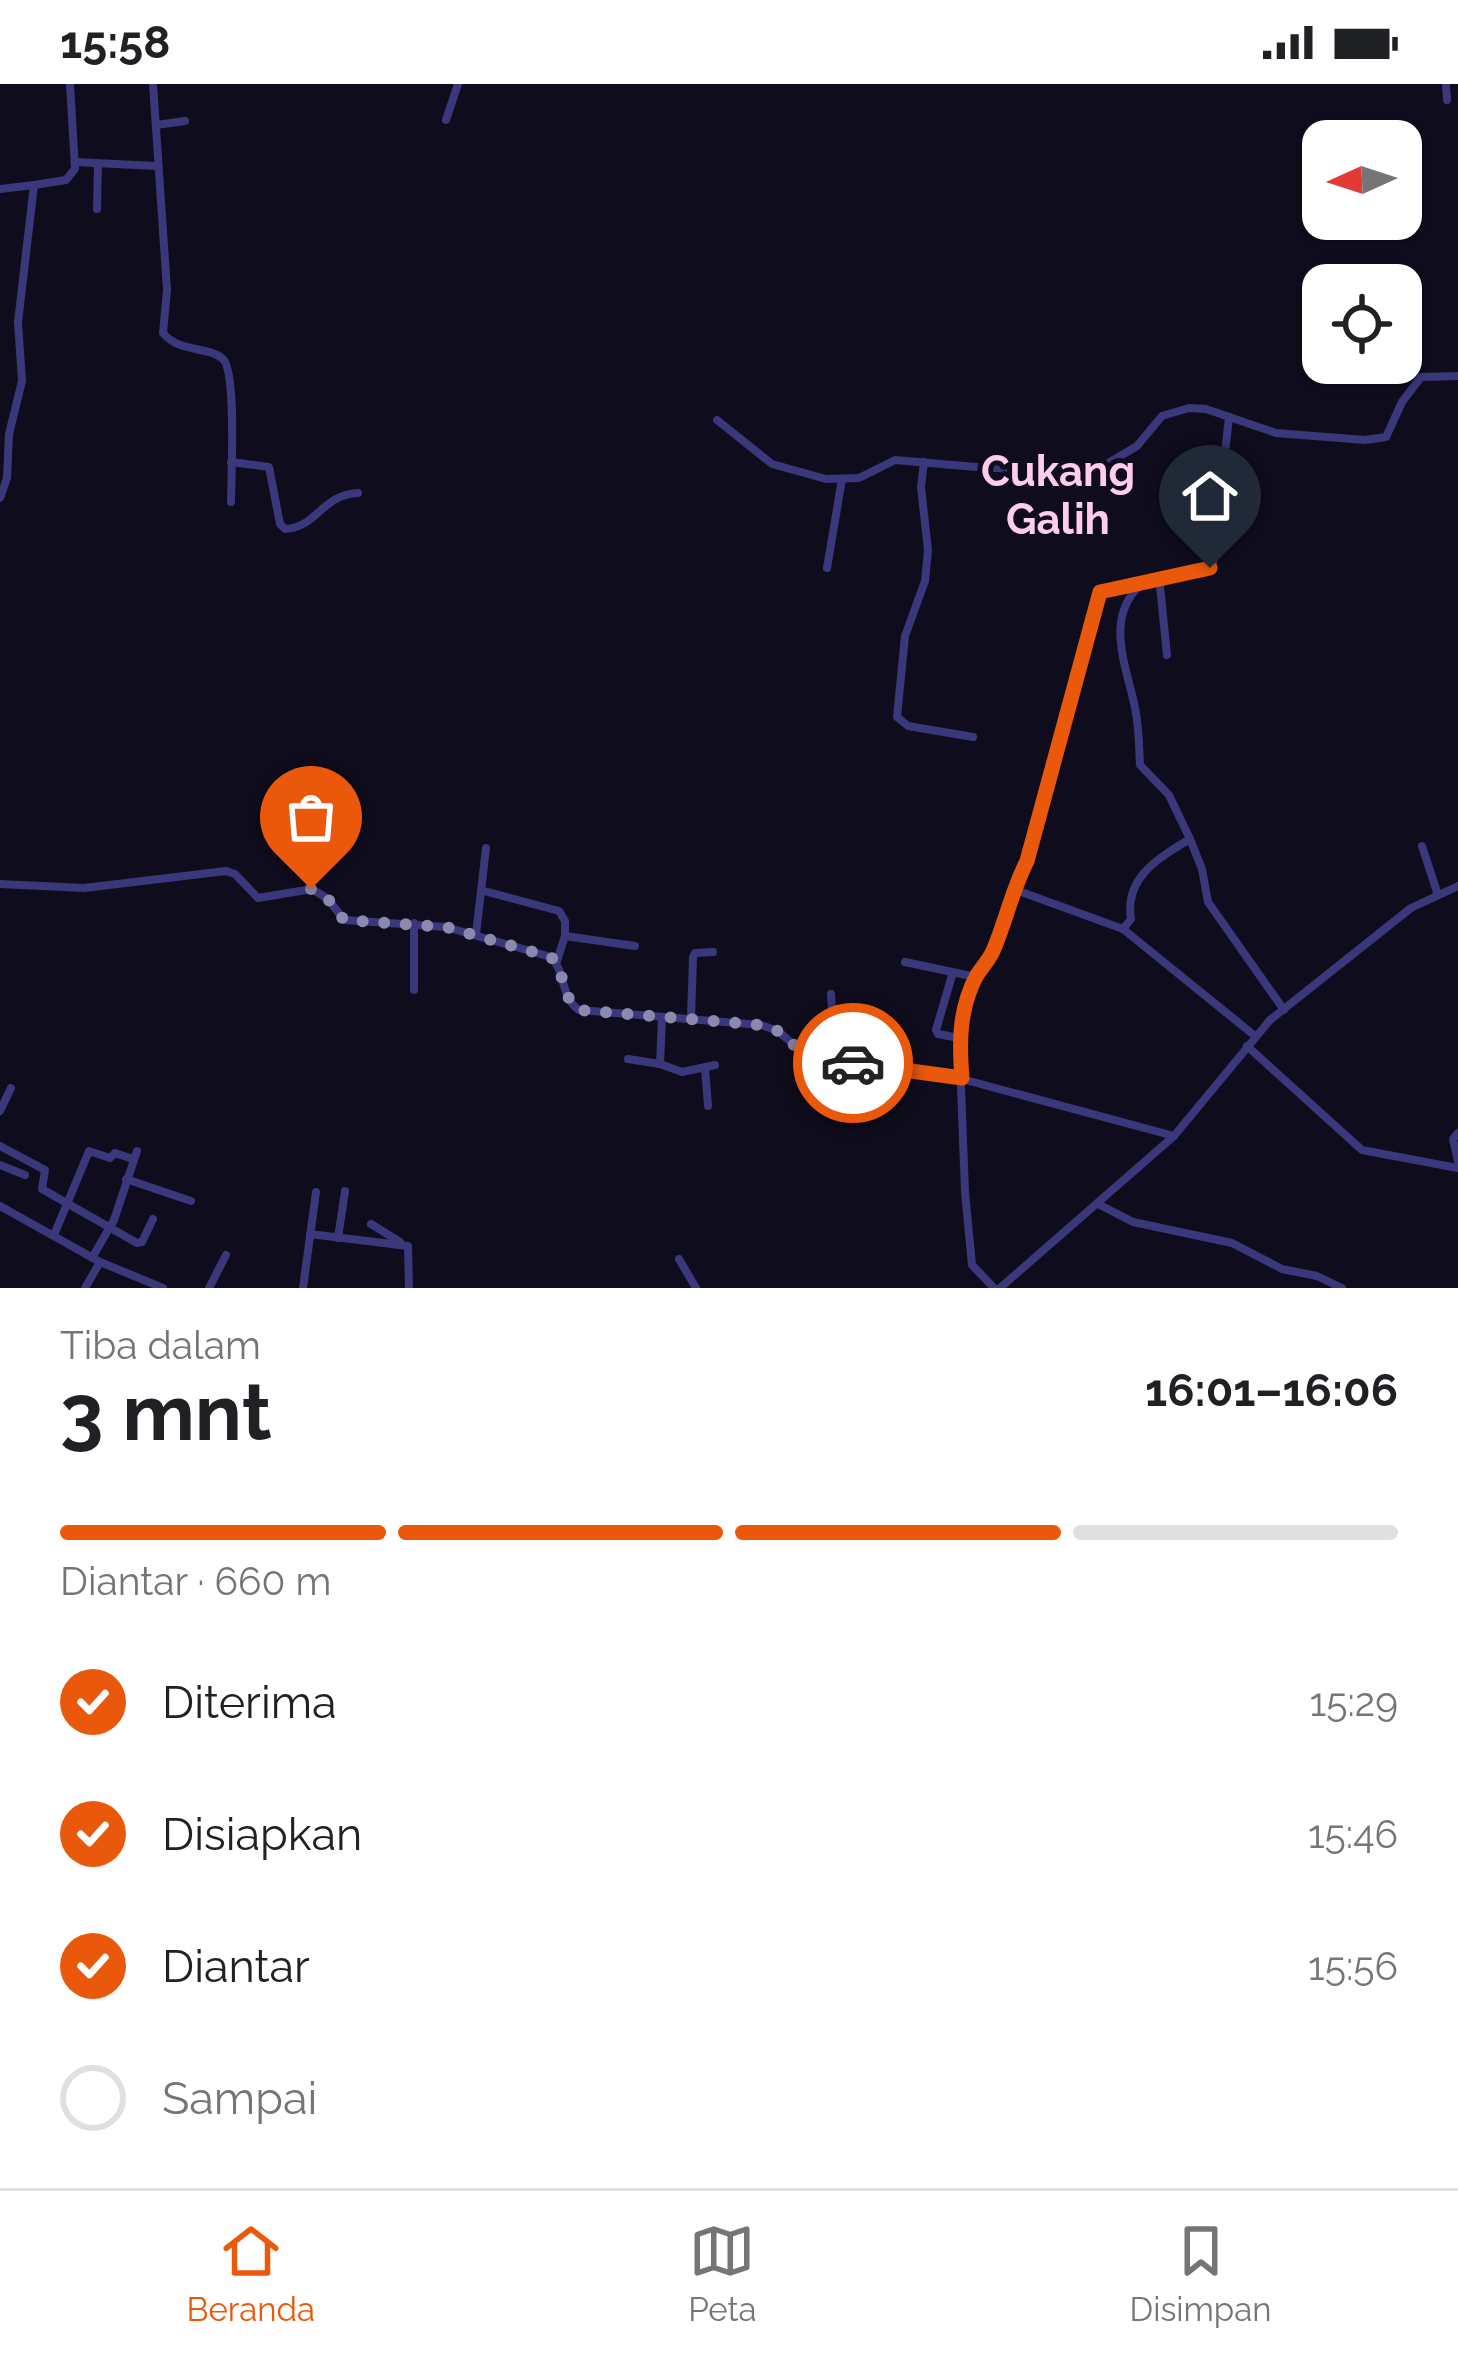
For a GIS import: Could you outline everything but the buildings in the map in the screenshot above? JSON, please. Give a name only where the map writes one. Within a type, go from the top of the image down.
[{"type":"street","points":[[0,189],[74,175],[70,84]]},
{"type":"street","points":[[153,84],[167,290],[163,333],[170,341],[218,356],[226,364],[232,407],[230,502]]},
{"type":"street","points":[[446,120],[458,84]]},
{"type":"street","points":[[1446,84],[1447,100]]},
{"type":"street","points":[[156,125],[185,121]]},
{"type":"street","points":[[76,162],[156,166]]},
{"type":"street","points":[[97,209],[98,163]]},
{"type":"street","points":[[0,498],[22,381],[18,322],[34,185]]},
{"type":"street","points":[[717,420],[783,469],[817,478],[859,478],[891,461],[988,468],[1100,468],[1137,446],[1173,410],[1206,409],[1276,434],[1387,437],[1402,402],[1421,377],[1458,376]]},
{"type":"street","points":[[1228,417],[1213,564],[1205,570],[1104,589],[1098,596],[1029,854],[993,951],[976,977],[958,1038],[972,1265],[997,1288],[1100,1205],[1174,1136],[1255,1036],[1284,1010],[1411,908],[1458,886]]},
{"type":"street","points":[[231,462],[269,467],[280,521],[286,529],[304,525],[334,496],[358,493]]},
{"type":"street","points":[[924,463],[925,581],[904,636],[897,717],[908,727],[974,737]]},
{"type":"street","points":[[827,568],[842,479]]},
{"type":"street","points":[[1159,576],[1167,655]]},
{"type":"street","points":[[1142,584],[1125,604],[1120,621],[1123,663],[1137,713],[1140,765],[1169,795],[1202,869],[1208,902],[1284,1010]]},
{"type":"street","points":[[1124,929],[1131,921],[1131,902],[1144,870],[1190,839]]},
{"type":"street","points":[[1422,846],[1438,895]]},
{"type":"street","points":[[476,934],[486,848]]},
{"type":"street","points":[[0,884],[83,888],[231,872],[254,898],[311,889],[328,899],[344,920],[414,922],[476,934],[538,951],[556,962]]},
{"type":"street","points":[[1013,889],[1124,929],[1255,1036]]},
{"type":"street","points":[[484,891],[559,911],[565,936],[556,962],[569,1000],[579,1010],[771,1028],[804,1056],[962,1078],[1174,1136]]},
{"type":"street","points":[[414,922],[414,990]]},
{"type":"street","points":[[565,936],[635,946]]},
{"type":"street","points":[[691,1018],[693,957],[713,952]]},
{"type":"street","points":[[905,962],[976,977]]},
{"type":"street","points":[[952,972],[936,1030],[958,1038]]},
{"type":"street","points":[[831,994],[833,1027],[840,1034],[833,1061]]},
{"type":"street","points":[[660,1064],[662,1017]]},
{"type":"street","points":[[1247,1046],[1362,1150],[1458,1164],[1453,1139],[1458,1133]]},
{"type":"street","points":[[628,1059],[660,1064],[675,1072],[716,1065]]},
{"type":"street","points":[[705,1068],[708,1106]]},
{"type":"street","points":[[0,1111],[11,1088]]},
{"type":"street","points":[[54,1235],[90,1150],[110,1158],[115,1153],[135,1155],[86,1288]]},
{"type":"street","points":[[1,1154],[25,1175]]},
{"type":"street","points":[[1,1154],[45,1170],[42,1189],[140,1244],[153,1219]]},
{"type":"street","points":[[126,1179],[190,1202]]},
{"type":"street","points":[[338,1238],[345,1191]]},
{"type":"street","points":[[303,1288],[316,1192]]},
{"type":"street","points":[[1100,1205],[1133,1222],[1232,1243],[1282,1269],[1342,1288]]},
{"type":"street","points":[[0,1206],[96,1260],[163,1288]]},
{"type":"street","points":[[369,1240],[371,1221],[403,1244]]},
{"type":"street","points":[[310,1234],[409,1246],[414,1288]]},
{"type":"street","points":[[209,1288],[226,1255]]},
{"type":"street","points":[[679,1259],[696,1288]]},
{"type":"way so far","points":[[311,889],[328,899],[344,920],[446,927],[551,957],[569,1000],[579,1010],[761,1025],[778,1031],[804,1056],[853,1063]]},
{"type":"district","name":"Cukang Galih","points":[[1058,495]]},
{"type":"route","points":[[853,1063],[962,1078],[958,1035],[966,1005],[993,951],[1027,861],[1100,592],[1210,568]]}]
